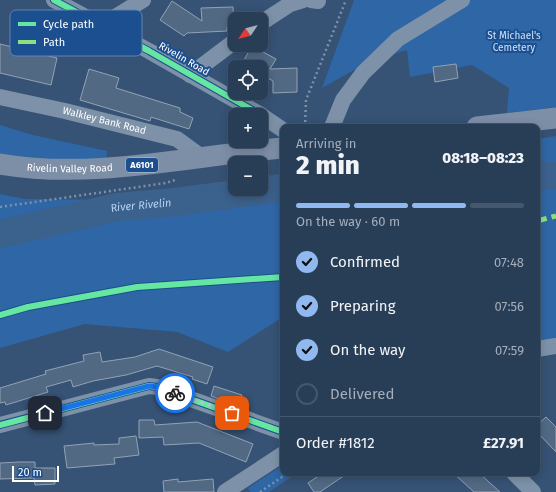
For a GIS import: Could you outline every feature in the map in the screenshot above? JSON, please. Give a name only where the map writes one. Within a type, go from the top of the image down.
[{"type":"main road","points":[[503,124],[556,118]]},
{"type":"main road","name":"Rivelin Valley Road","points":[[0,164],[27,168],[79,170],[132,166],[203,158],[235,152],[280,148]]},
{"type":"street","name":"Rivelin Road","points":[[54,0],[70,10]]},
{"type":"street","points":[[127,10],[143,0]]},
{"type":"street","points":[[268,18],[290,4],[311,0]]},
{"type":"street","points":[[333,124],[343,100],[363,73],[398,39],[462,0]]},
{"type":"street","points":[[190,75],[228,46]]},
{"type":"street","name":"Rivelin Road","points":[[142,48],[249,108]]},
{"type":"street","name":"Walkley Bank Road","points":[[0,97],[65,111],[177,139],[203,158]]},
{"type":"street","name":"Rivelin Road","points":[[268,120],[280,128]]},
{"type":"street","points":[[540,349],[556,346]]},
{"type":"street","points":[[0,425],[149,386],[158,387],[280,431]]},
{"type":"street","points":[[228,491],[280,456]]},
{"type":"street","points":[[517,476],[533,492]]},
{"type":"path","points":[[305,124],[306,100],[346,0]]},
{"type":"path","points":[[0,207],[166,183],[181,179]]},
{"type":"path","points":[[260,492],[284,476]]},
{"type":"green space","name":"St Michael's Cemetery","points":[[354,0],[556,0],[556,107],[507,113],[509,88],[472,65],[410,77],[407,50],[370,61],[322,88]]},
{"type":"green space","points":[[0,125],[33,135],[107,151],[106,169],[0,154]]},
{"type":"green space","points":[[556,136],[556,340],[540,343],[540,139]]},
{"type":"green space","points":[[280,183],[280,319],[228,352],[177,332],[85,324],[0,348],[0,194],[24,199],[124,200],[228,190],[228,196],[268,196],[268,185]]},
{"type":"green space","points":[[280,467],[280,476],[293,476],[269,492],[250,492],[248,488]]},
{"type":"building","points":[[172,1],[202,21],[201,8],[233,7],[233,12],[228,12],[227,31],[187,33],[184,36],[160,20]]},
{"type":"building","points":[[0,44],[10,46],[10,56],[49,56],[57,58],[51,85],[0,73]]},
{"type":"building","points":[[249,52],[263,52],[276,59],[270,69],[297,68],[297,92],[273,93],[273,81],[268,78],[268,60],[244,60]]},
{"type":"building","points":[[456,64],[458,78],[435,82],[433,67]]},
{"type":"building","points":[[89,69],[119,78],[116,88],[180,108],[180,112],[193,118],[189,129],[151,117],[150,121],[80,100]]},
{"type":"building","points":[[159,349],[213,367],[207,384],[192,379],[193,377],[157,366],[126,375],[93,381],[73,387],[71,380],[46,387],[48,392],[6,405],[5,402],[0,403],[0,388],[46,374],[45,371],[84,361],[83,355],[100,352],[102,362],[135,357]]},
{"type":"building","points":[[214,386],[242,395],[238,406],[211,396]]},
{"type":"building","points":[[546,417],[556,427],[556,452],[540,435],[540,422]]},
{"type":"building","points":[[139,420],[154,420],[155,425],[197,422],[253,444],[246,462],[199,443],[164,445],[163,437],[139,438]]},
{"type":"building","points":[[136,436],[139,455],[114,458],[115,464],[67,468],[64,446],[94,443],[94,445],[119,444],[119,438]]},
{"type":"building","points":[[35,462],[35,468],[55,468],[55,484],[35,485],[34,478],[0,479],[0,463]]},
{"type":"building","points":[[318,476],[344,476],[320,492],[314,492],[308,483]]},
{"type":"building","points":[[456,476],[482,476],[500,492],[474,492]]},
{"type":"building","points":[[178,479],[178,482],[213,479],[214,492],[164,492],[163,481]]},
{"type":"waterway","name":"River Rivelin","points":[[540,176],[556,176]]},
{"type":"waterway","name":"River Rivelin","points":[[0,234],[117,207],[174,202],[280,188]]},
{"type":"marked path","points":[[540,220],[556,216]]},
{"type":"cycle path","points":[[54,0],[73,10]]},
{"type":"cycle path","points":[[142,47],[249,108]]},
{"type":"cycle path","points":[[0,315],[28,307],[137,287],[280,277]]},
{"type":"cycle path","points":[[0,425],[149,386],[157,387],[280,431]]},
{"type":"way so far","points":[[175,393],[232,413]]},
{"type":"route","points":[[45,413],[149,386],[158,387],[175,393]]}]
